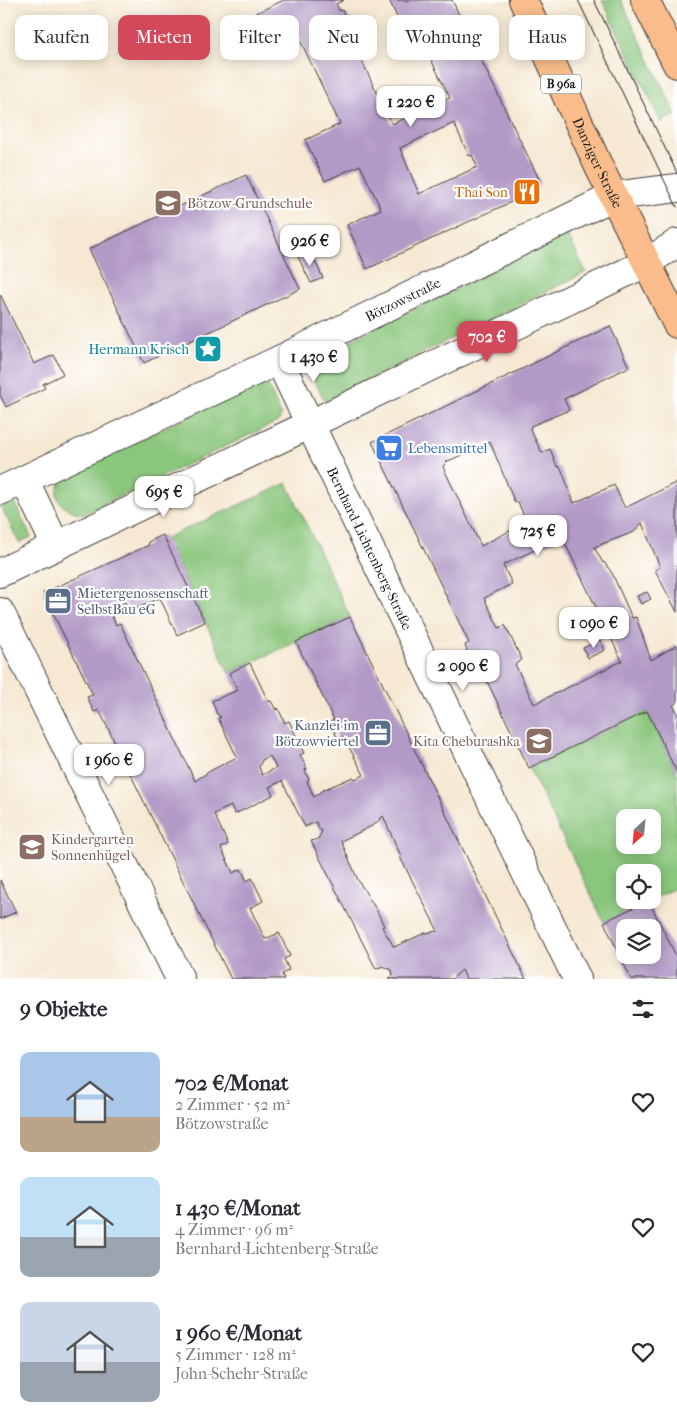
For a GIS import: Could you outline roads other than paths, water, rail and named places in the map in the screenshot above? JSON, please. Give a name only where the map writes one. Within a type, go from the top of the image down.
[{"type":"main road","name":"Danziger Straße","points":[[523,0],[614,196],[677,324]]},
{"type":"main road","points":[[645,0],[677,64]]},
{"type":"street","name":"Bötzowstraße","points":[[0,491],[279,360],[614,196],[677,188]]},
{"type":"street","points":[[0,573],[646,263],[677,243]]},
{"type":"street","name":"Bernhard-Lichtenberg-Straße","points":[[279,360],[577,979]]},
{"type":"street","points":[[25,480],[56,546]]},
{"type":"street","points":[[0,612],[180,979]]},
{"type":"tram line","points":[[578,0],[677,207]]},
{"type":"tram line","points":[[594,0],[677,173]]},
{"type":"place","name":"Thai Son","points":[[527,192]]},
{"type":"place","name":"Bötzow-Grundschule","points":[[168,203]]},
{"type":"place","name":"Hermann Krisch","points":[[208,349]]},
{"type":"place","name":"Lebensmittel","points":[[389,448]]},
{"type":"place","name":"Mietergenossenschaft SelbstBau eG","points":[[58,601]]},
{"type":"place","name":"Kanzlei im Bötzowviertel","points":[[378,733]]},
{"type":"place","name":"Kita Cheburashka","points":[[539,741]]},
{"type":"place","name":"Kindergarten Sonnenhügel","points":[[32,847]]}]
